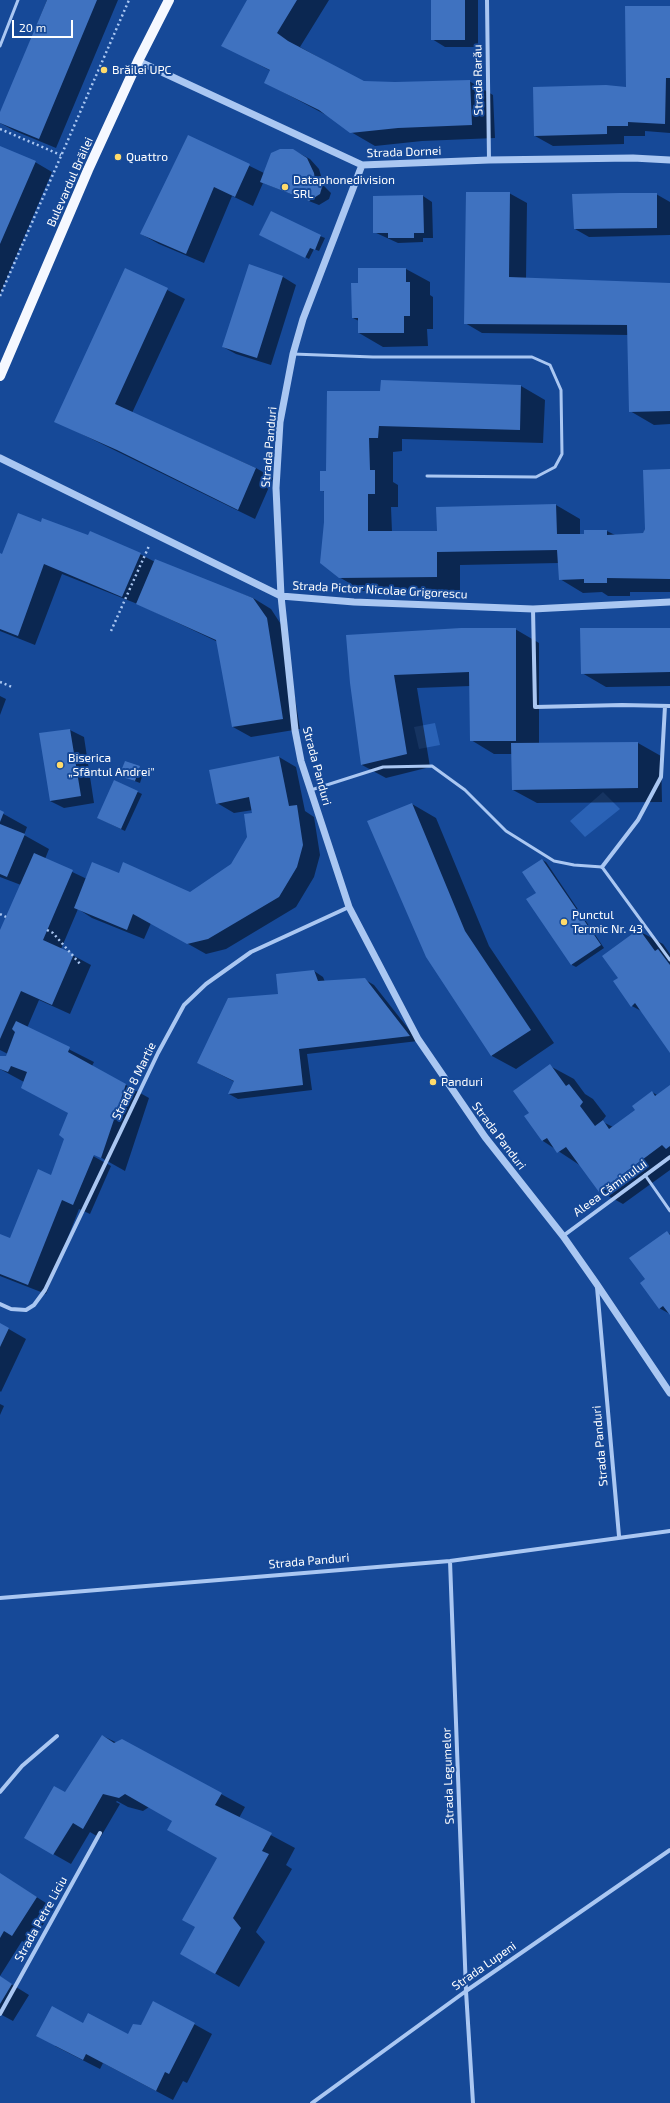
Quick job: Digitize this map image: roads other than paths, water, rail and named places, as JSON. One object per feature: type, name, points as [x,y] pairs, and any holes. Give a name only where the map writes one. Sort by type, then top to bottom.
[{"type":"main road","name":"Bulevardul Brăilei","points":[[0,376],[88,170],[138,61],[169,0]]},
{"type":"street","name":"Strada Rarău","points":[[487,0],[489,160]]},
{"type":"street","name":"Strada Dornei","points":[[138,61],[362,165],[489,160],[633,158],[670,160]]},
{"type":"street","name":"Strada Panduri","points":[[362,165],[303,319],[293,354],[280,422],[276,488],[281,596],[295,730],[310,790],[349,907],[418,1039],[485,1137],[563,1236],[670,1393]]},
{"type":"street","name":"Strada Pictor Nicolae Grigorescu","points":[[0,458],[281,596],[354,602],[533,609],[670,602]]},
{"type":"street","points":[[533,609],[535,707],[622,705],[668,706],[661,777],[638,820],[602,867]]},
{"type":"street","name":"Strada 8 Martie","points":[[0,1304],[11,1309],[26,1310],[34,1305],[45,1290],[158,1053],[184,1005],[206,984],[251,952],[349,907]]},
{"type":"street","name":"Aleea Căminului","points":[[563,1236],[670,1157]]},
{"type":"street","name":"Strada Panduri","points":[[596,1283],[619,1536]]},
{"type":"street","name":"Strada Panduri","points":[[0,1598],[450,1561],[619,1536],[670,1531]]},
{"type":"street","name":"Strada Legumelor","points":[[450,1561],[466,1990]]},
{"type":"street","points":[[0,1792],[22,1766],[57,1736]]},
{"type":"street","name":"Strada Petre Liciu","points":[[0,2014],[100,1834]]},
{"type":"street","name":"Strada Lupeni","points":[[312,2103],[466,1990],[670,1850]]},
{"type":"street","points":[[466,1990],[473,2103]]},
{"type":"lane","points":[[0,46],[18,0]]},
{"type":"lane","points":[[293,354],[374,357],[532,357],[550,364],[562,390],[562,454],[555,467],[536,476],[427,476]]},
{"type":"lane","points":[[310,790],[383,767],[432,766],[465,790],[506,831],[554,861],[574,865],[602,867],[670,960]]},
{"type":"lane","points":[[645,1175],[670,1211]]},
{"type":"place","name":"Brăilei UPC","points":[[104,70]]},
{"type":"place","name":"Quattro","points":[[118,157]]},
{"type":"place","name":"Dataphonedivision SRL","points":[[285,187]]},
{"type":"place","name":"Biserica „Sfântul Andrei\"","points":[[60,765]]},
{"type":"place","name":"Punctul Termic Nr. 43","points":[[564,922]]},
{"type":"place","name":"Panduri","points":[[433,1082]]}]
